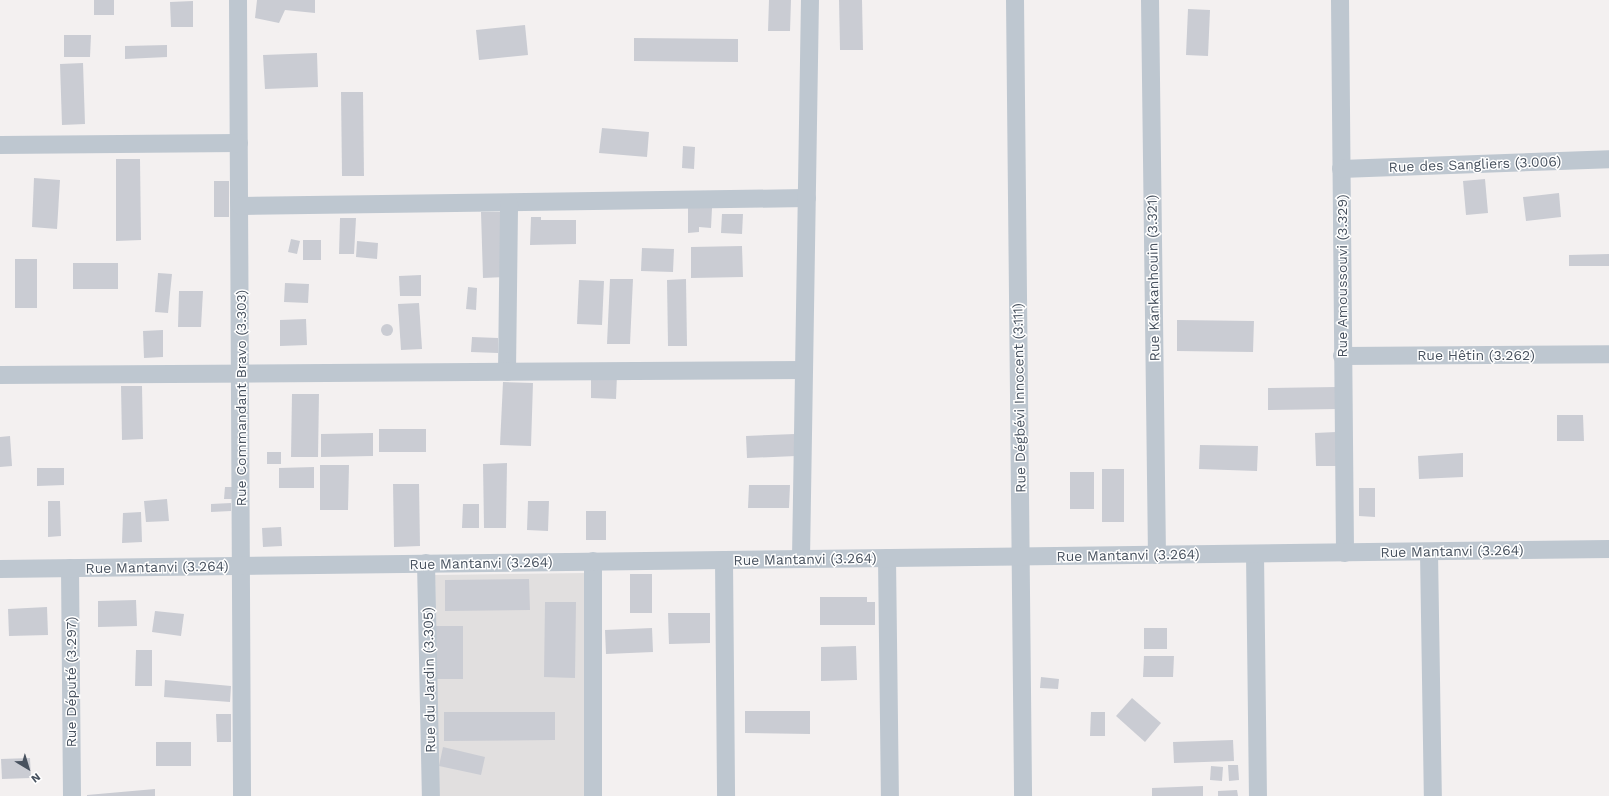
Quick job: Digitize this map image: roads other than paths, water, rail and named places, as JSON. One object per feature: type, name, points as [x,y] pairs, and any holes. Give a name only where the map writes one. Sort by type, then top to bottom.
[{"type":"street","name":"Rue Commandant Bravo (3.303)","points":[[238,0],[241,206],[239,566],[242,796]]},
{"type":"street","points":[[801,559],[810,0]]},
{"type":"street","name":"Rue Dégbévi Innocent (3.111)","points":[[1015,0],[1023,796]]},
{"type":"street","name":"Rue Kankanhouin (3.321)","points":[[1150,0],[1157,555]]},
{"type":"street","name":"Rue Amoussouvi (3.329)","points":[[1340,0],[1342,356],[1345,553]]},
{"type":"street","points":[[0,145],[239,144]]},
{"type":"street","name":"Rue des Sangliers (3.006)","points":[[1341,169],[1609,158]]},
{"type":"street","points":[[241,206],[807,198]]},
{"type":"street","points":[[506,372],[509,203]]},
{"type":"street","name":"Rue Hêtin (3.262)","points":[[1342,356],[1609,354]]},
{"type":"street","points":[[0,375],[804,370]]},
{"type":"street","name":"Rue Mantanvi (3.264)","points":[[0,568],[1609,550]]},
{"type":"street","points":[[1429,552],[1433,796]]},
{"type":"street","points":[[1255,554],[1258,796]]},
{"type":"street","points":[[887,558],[890,796]]},
{"type":"street","points":[[724,560],[726,796]]},
{"type":"street","points":[[593,561],[593,796]]},
{"type":"street","name":"Rue du Jardin (3.305)","points":[[426,564],[431,796]]},
{"type":"street","name":"Rue Député (3.297)","points":[[70,568],[72,796]]}]
